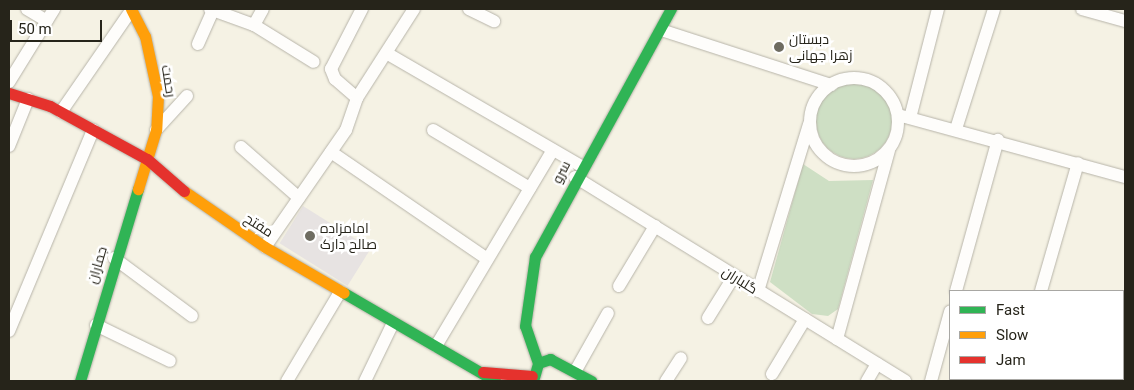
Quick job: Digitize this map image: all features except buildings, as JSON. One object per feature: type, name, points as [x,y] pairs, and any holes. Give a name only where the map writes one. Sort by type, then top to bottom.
[{"type":"street","points":[[27,9],[47,21]]},
{"type":"street","points":[[9,82],[54,9]]},
{"type":"street","points":[[61,112],[132,9]]},
{"type":"street","name":"رحمت","points":[[132,9],[144,36],[158,96],[156,130],[147,159]]},
{"type":"street","points":[[198,44],[211,9],[254,25],[314,62]]},
{"type":"street","points":[[254,25],[263,9]]},
{"type":"street","points":[[358,98],[335,79],[331,69],[362,9]]},
{"type":"street","points":[[265,247],[346,130],[358,98],[388,54],[414,9]]},
{"type":"street","points":[[469,9],[494,21]]},
{"type":"street","name":"سرو","points":[[538,363],[525,326],[528,284],[535,257],[578,172],[672,9]]},
{"type":"street","points":[[837,339],[889,150],[904,116],[938,9]]},
{"type":"street","points":[[956,129],[994,9]]},
{"type":"street","points":[[1082,9],[1125,21]]},
{"type":"street","points":[[661,30],[831,85]]},
{"type":"street","name":"گلباران","points":[[388,54],[552,150],[578,172],[654,226],[758,292],[905,381]]},
{"type":"street","points":[[758,292],[816,98],[831,85],[852,77],[879,84],[889,94],[904,116],[998,140],[1125,177]]},
{"type":"street","name":"مفتح","points":[[9,92],[61,112],[147,159],[197,202],[265,247],[393,323],[436,346],[477,376],[495,381]]},
{"type":"street","points":[[156,130],[187,96]]},
{"type":"street","points":[[9,146],[28,99]]},
{"type":"street","points":[[810,120],[813,139],[834,162],[863,166],[889,150]]},
{"type":"street","points":[[9,331],[93,130]]},
{"type":"street","points":[[434,130],[530,188]]},
{"type":"street","points":[[956,290],[998,140]]},
{"type":"street","points":[[241,147],[299,198]]},
{"type":"street","points":[[436,346],[552,150]]},
{"type":"street","points":[[331,152],[487,259]]},
{"type":"street","name":"جماران","points":[[83,380],[114,258],[147,159]]},
{"type":"street","points":[[1041,290],[1078,163]]},
{"type":"street","points":[[619,286],[654,226]]},
{"type":"street","points":[[114,258],[192,316]]},
{"type":"street","points":[[708,318],[734,276]]},
{"type":"street","points":[[287,381],[340,292]]},
{"type":"street","points":[[576,370],[608,313]]},
{"type":"street","points":[[931,381],[949,316]]},
{"type":"street","points":[[772,374],[805,319]]},
{"type":"street","points":[[365,381],[393,323]]},
{"type":"street","points":[[96,325],[170,361]]},
{"type":"street","points":[[666,381],[680,358]]},
{"type":"street","points":[[477,376],[532,378],[538,363],[550,359],[576,370],[591,381]]},
{"type":"street","points":[[867,381],[877,364]]},
{"type":"green space","points":[[854,83],[869,86],[881,94],[889,106],[892,121],[889,136],[881,148],[869,156],[854,159],[839,156],[827,148],[819,136],[816,121],[819,106],[827,94],[839,86]]},
{"type":"green space","points":[[803,164],[829,181],[873,180],[838,309],[828,316],[812,314],[770,282]]},
{"type":"traffic: fast","points":[[538,363],[525,326],[535,257],[671,9]]},
{"type":"traffic: fast","points":[[80,381],[138,189]]},
{"type":"traffic: fast","points":[[344,293],[495,381]]},
{"type":"traffic: fast","points":[[533,381],[538,363],[550,359],[591,381]]},
{"type":"traffic: slow","points":[[131,9],[145,36],[158,96],[156,130],[138,189]]},
{"type":"traffic: slow","points":[[184,191],[265,247],[344,293]]},
{"type":"traffic: jam","points":[[9,93],[50,106],[147,159],[184,191]]},
{"type":"traffic: jam","points":[[483,372],[532,376]]},
{"type":"place","name":"دبستان زهرا جهانی","points":[[779,47]]},
{"type":"place","name":"امامزاده صالح دارک","points":[[310,236]]}]
